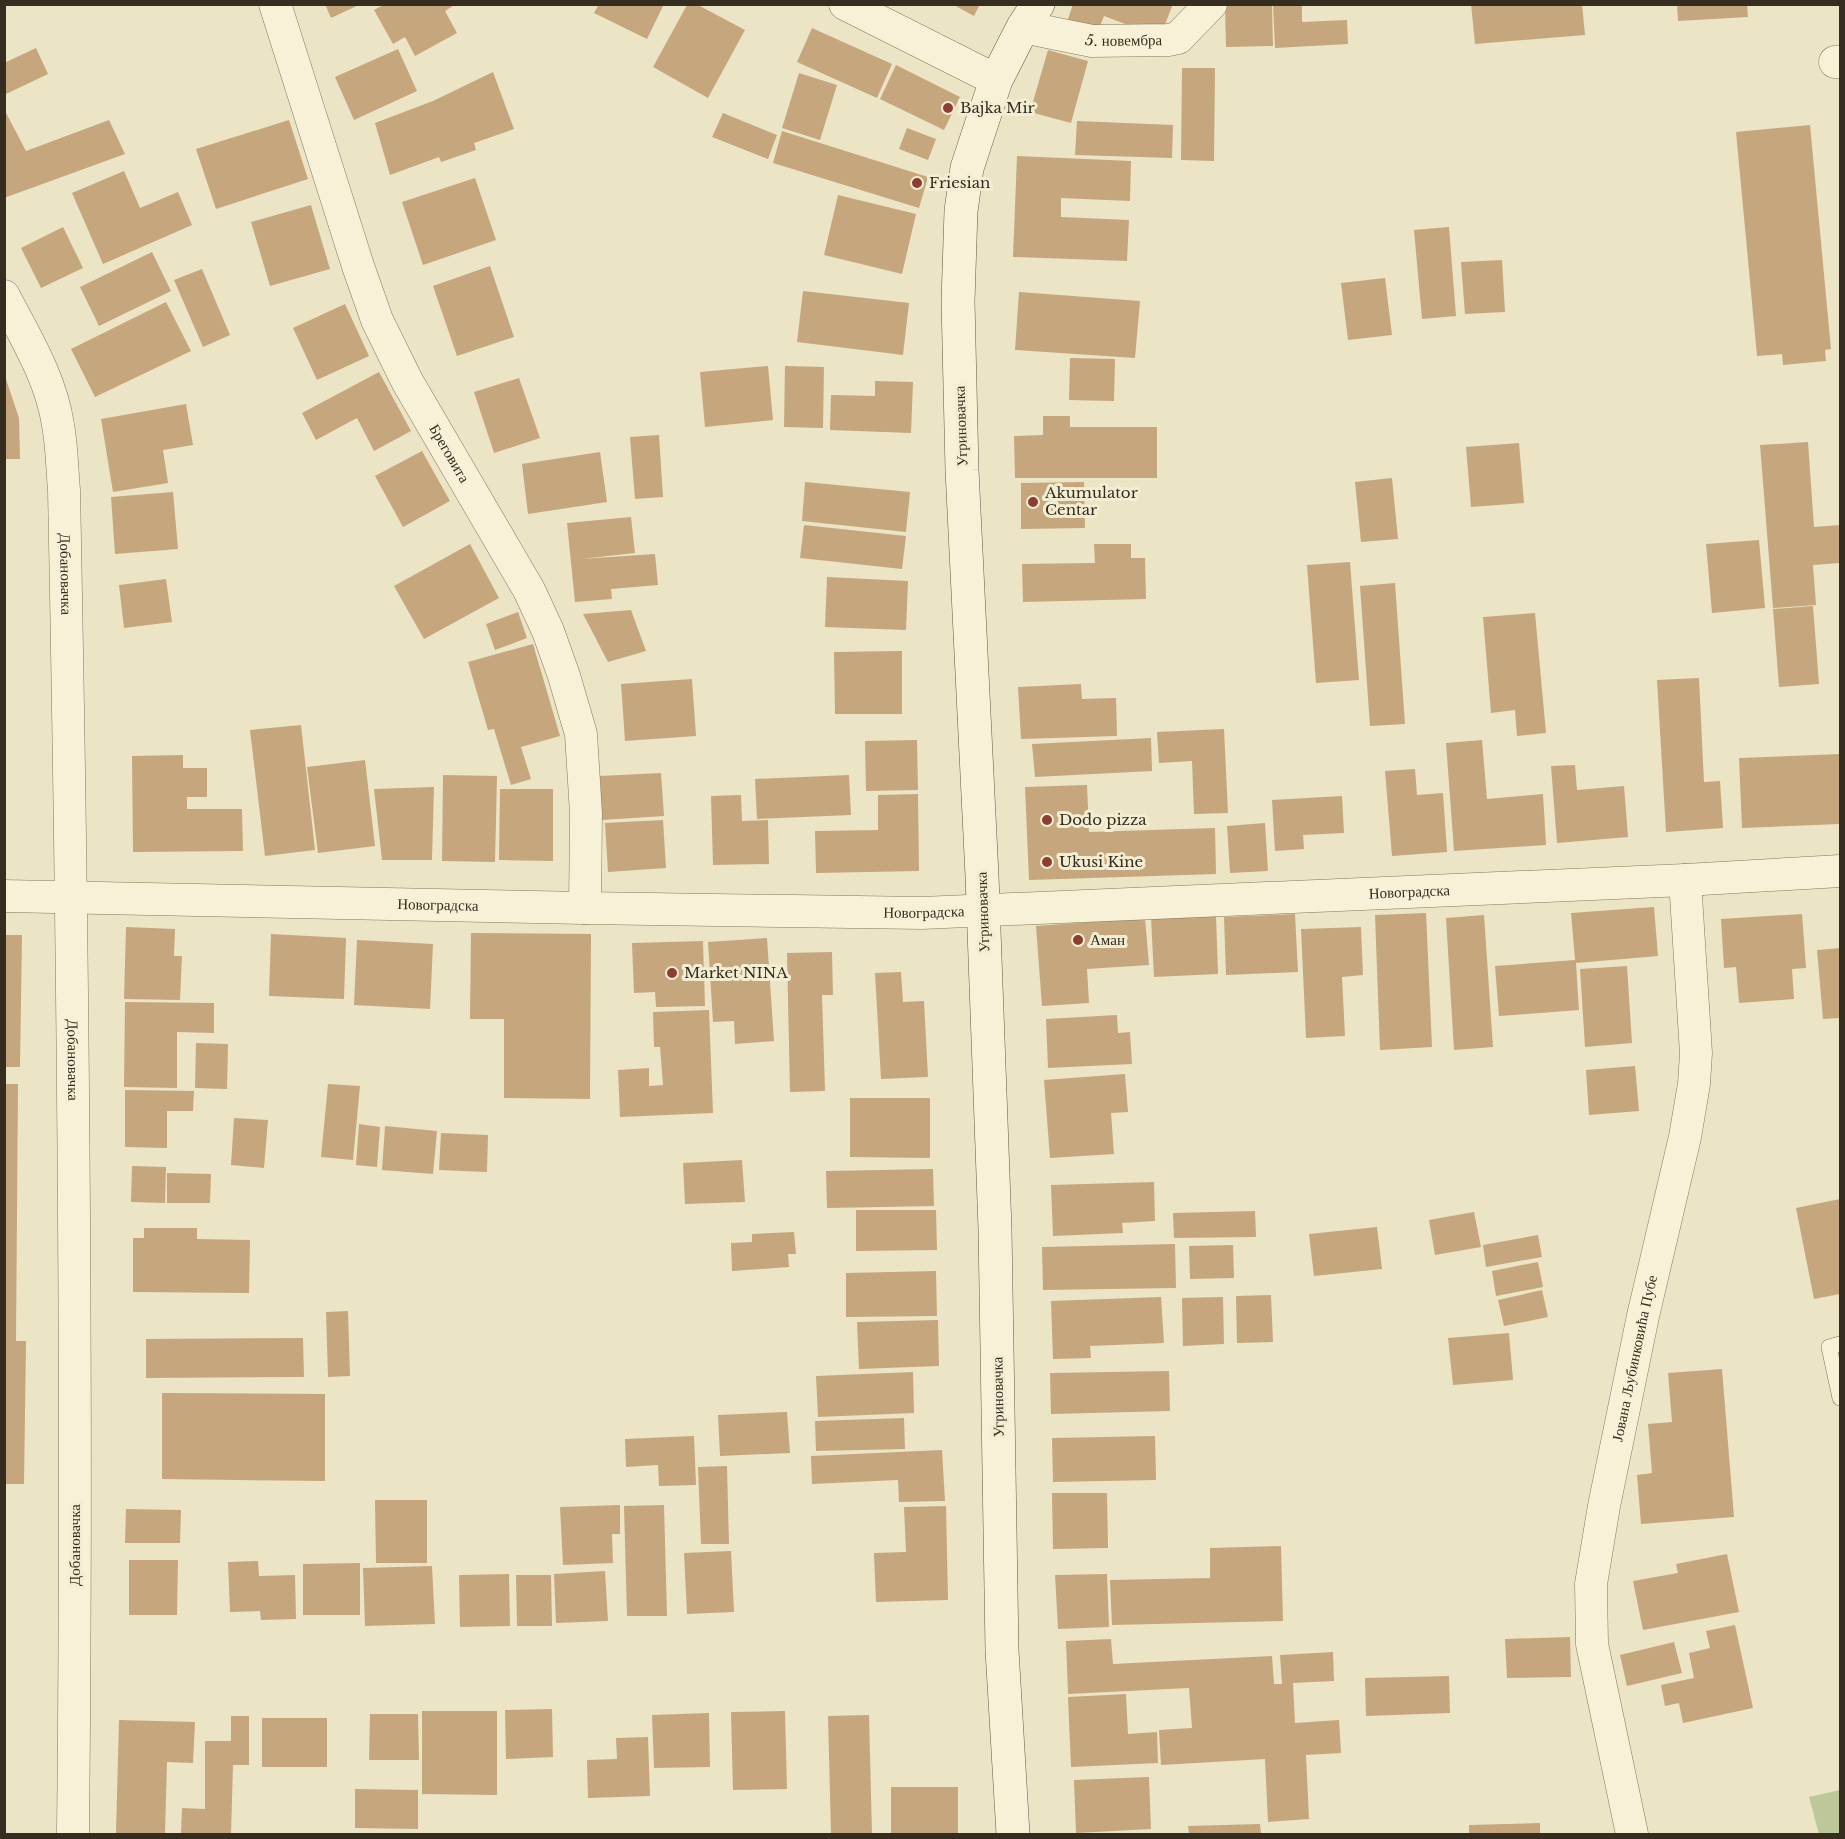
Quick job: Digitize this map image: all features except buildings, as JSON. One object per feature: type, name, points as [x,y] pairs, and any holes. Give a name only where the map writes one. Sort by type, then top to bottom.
[{"type":"main road","name":"Угриновачка","points":[[1013,1834],[1002,1650],[995,1241],[983,912],[962,470],[958,301],[961,211],[967,168],[996,80],[1030,16]]},
{"type":"street","name":"Бреговита","points":[[275,4],[377,320],[407,381],[529,590],[548,631],[564,676],[581,734],[586,813],[585,908]]},
{"type":"street","points":[[844,4],[996,80]]},
{"type":"street","name":"5. новембра","points":[[1030,16],[1092,41],[1168,40],[1178,38],[1211,4]]},
{"type":"street","name":"Добановачка","points":[[4,296],[44,375],[58,425],[64,490],[72,898],[75,1615],[73,1834]]},
{"type":"street","name":"Новоградска","points":[[4,896],[922,913],[1685,880],[1840,871]]},
{"type":"street","name":"Јована Љубинковића Пубе","points":[[1632,1834],[1592,1644],[1591,1584],[1604,1506],[1643,1316],[1685,1137],[1694,1084],[1696,1053],[1685,880]]},
{"type":"lane","points":[[1840,1344],[1829,1347],[1840,1398]]},
{"type":"green space","points":[[1840,1790],[1840,1834],[1819,1834],[1809,1797]]},
{"type":"place","name":"Bajka Mir","points":[[948,108]]},
{"type":"place","name":"Friesian","points":[[917,183]]},
{"type":"place","name":"Akumulator Centar","points":[[1033,502]]},
{"type":"place","name":"Dodo pizza","points":[[1047,820]]},
{"type":"place","name":"Ukusi Kine","points":[[1047,862]]},
{"type":"place","name":"Аман","points":[[1078,940]]},
{"type":"place","name":"Market NINA","points":[[672,973]]}]
